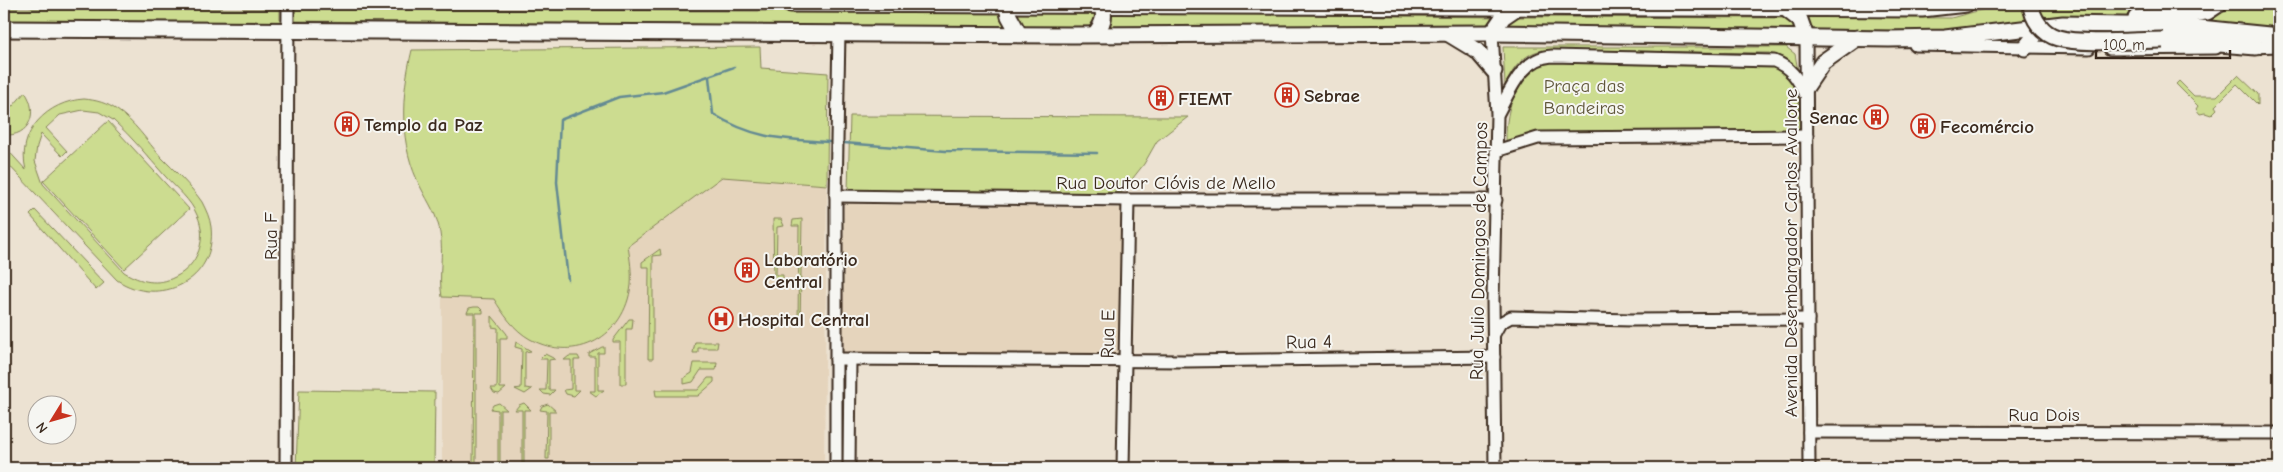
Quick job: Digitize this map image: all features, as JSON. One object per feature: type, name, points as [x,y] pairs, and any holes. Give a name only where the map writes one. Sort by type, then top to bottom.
[{"type":"main road","points":[[791,4],[1518,6],[1786,9],[1922,9],[1966,4]]},
{"type":"main road","points":[[1095,34],[1104,20],[1101,4]]},
{"type":"main road","points":[[2031,4],[2035,19],[2040,27],[2057,38],[2163,40],[2279,36]]},
{"type":"main road","points":[[2115,24],[2143,15],[2207,12],[2220,4]]},
{"type":"main road","points":[[1006,5],[1009,16],[1019,34]]},
{"type":"main road","points":[[1492,33],[1503,17],[1518,6]]},
{"type":"main road","points":[[1786,9],[1800,20],[1806,37]]},
{"type":"main road","points":[[4,30],[1019,34],[1492,33],[1889,39],[1945,38],[2043,25],[2115,24],[2180,26],[2279,36]]},
{"type":"main road","points":[[2026,48],[2043,25]]},
{"type":"main road","points":[[1447,34],[1477,51],[1494,71]]},
{"type":"main road","points":[[1806,94],[1823,62],[1857,38]]},
{"type":"main road","points":[[2163,40],[2256,47]]},
{"type":"street","name":"Rua F","points":[[286,468],[288,4]]},
{"type":"street","points":[[836,468],[836,196],[840,32]]},
{"type":"street","name":"Rua Julio Domingos de Campos","points":[[1492,33],[1497,114],[1492,299],[1495,468]]},
{"type":"street","name":"Avenida Desembargador Carlos Avallone","points":[[1806,37],[1809,468]]},
{"type":"street","points":[[1889,39],[1916,46],[2026,48],[2279,46]]},
{"type":"street","points":[[1497,114],[1517,77],[1526,67],[1534,60],[1552,56],[1774,61],[1788,68],[1806,94]]},
{"type":"street","points":[[1496,151],[1538,138],[1807,136]]},
{"type":"street","name":"Rua Doutor Clóvis de Mello","points":[[836,196],[1128,200],[1496,200]]},
{"type":"street","name":"Rua E","points":[[1123,468],[1128,200]]},
{"type":"street","points":[[1492,299],[1502,311],[1511,317]]},
{"type":"street","points":[[1494,336],[1500,323],[1511,317],[1631,320],[1808,319]]},
{"type":"street","name":"Rua 4","points":[[836,358],[1124,361],[1494,357]]},
{"type":"street","points":[[849,468],[850,358]]},
{"type":"street","name":"Rua Dois","points":[[1809,432],[2279,433]]},
{"type":"shaded area","name":"Hospital Central","points":[[722,177],[827,185],[824,468],[442,468],[442,297],[494,299],[503,313],[545,346],[566,350],[631,285],[628,246]]},
{"type":"shaded area","points":[[844,204],[1121,208],[1120,359],[843,355]]},
{"type":"green space","points":[[2004,4],[2279,4],[2279,27],[1807,31],[1803,17],[1951,18]]},
{"type":"green space","points":[[4,8],[280,9],[280,22],[4,21]]},
{"type":"green space","points":[[293,9],[1003,12],[1005,27],[293,21]]},
{"type":"green space","points":[[1011,12],[1102,13],[1097,28],[1019,27]]},
{"type":"green space","points":[[1106,13],[1499,17],[1490,30],[1107,28]]},
{"type":"green space","points":[[1511,17],[1789,18],[1793,19],[1798,31],[1500,29]]},
{"type":"green space","points":[[760,47],[761,68],[828,73],[827,185],[722,177],[628,246],[631,285],[627,303],[619,319],[609,332],[596,341],[581,347],[547,346],[530,339],[505,316],[494,299],[442,297],[439,227],[414,171],[405,137],[404,102],[412,50]]},
{"type":"green space","points":[[1503,47],[1786,47],[1795,54],[1798,71],[1786,59],[1769,53],[1543,50],[1524,58],[1511,74],[1505,86]]},
{"type":"green space","name":"Praça das Bandeiras","points":[[1544,59],[1774,64],[1783,70],[1794,84],[1799,109],[1799,129],[1540,134],[1508,142],[1506,140],[1506,127],[1514,95],[1526,77]]},
{"type":"green space","points":[[2238,75],[2258,94],[2258,105],[2237,84],[2215,106],[2217,109],[2211,115],[2200,114],[2196,109],[2198,106],[2176,84],[2179,81],[2194,96],[2217,96]]},
{"type":"green space","points":[[25,92],[31,107],[29,122],[26,128],[20,132],[13,135],[4,135],[4,110],[9,104],[13,106]]},
{"type":"green space","points":[[84,99],[97,101],[117,110],[135,125],[202,202],[208,214],[211,227],[210,246],[205,262],[195,275],[182,284],[167,290],[150,291],[133,288],[117,280],[4,160],[4,146],[26,170],[24,156],[30,131],[47,112],[71,101]],"holes":[[[83,110],[99,112],[113,120],[127,133],[187,199],[197,215],[201,233],[199,250],[190,266],[169,280],[149,282],[124,272],[43,184],[35,161],[41,134],[62,156],[67,151],[46,128],[60,115]]]},
{"type":"green space","points":[[850,116],[1188,117],[1157,141],[1144,164],[1122,192],[1102,193],[848,191]]},
{"type":"green space","points":[[108,121],[189,209],[124,269],[43,181]]},
{"type":"green space","points":[[35,210],[104,283],[96,290],[30,215]]},
{"type":"green space","points":[[773,219],[781,219],[784,226],[777,227],[776,275],[783,275],[783,279],[774,279]]},
{"type":"green space","points":[[802,219],[800,325],[798,325],[799,226],[792,226],[793,220]]},
{"type":"green space","points":[[660,249],[661,255],[653,256],[653,359],[648,359],[649,267],[642,267],[642,262]]},
{"type":"green space","points":[[479,307],[483,311],[483,313],[476,313],[476,468],[473,468],[474,313],[467,313],[469,308]]},
{"type":"green space","points":[[492,316],[507,334],[507,338],[500,338],[500,388],[506,388],[499,394],[494,393],[491,388],[497,388],[498,328],[492,327]]},
{"type":"green space","points":[[629,319],[633,319],[632,329],[626,329],[626,384],[620,384],[620,342],[613,342],[613,340]]},
{"type":"green space","points":[[516,342],[531,351],[525,352],[525,388],[532,389],[525,394],[515,389],[521,388],[522,349],[515,347]]},
{"type":"green space","points":[[695,342],[718,342],[717,348],[698,348],[698,353],[693,353]]},
{"type":"green space","points":[[604,347],[604,353],[598,353],[598,390],[604,390],[596,396],[589,391],[595,391],[595,357],[589,357],[589,354]]},
{"type":"green space","points":[[545,354],[555,359],[549,360],[549,390],[555,390],[550,395],[544,394],[540,390],[546,390],[547,359],[540,359]]},
{"type":"green space","points":[[569,356],[578,356],[580,360],[574,360],[574,390],[580,390],[574,396],[566,394],[564,390],[571,389],[571,360],[564,360]]},
{"type":"green space","points":[[694,363],[717,363],[716,370],[701,370],[693,382],[684,384],[684,378],[692,373]]},
{"type":"green space","points":[[708,378],[714,378],[714,382],[698,396],[656,396],[655,390],[698,390]]},
{"type":"green space","points":[[299,390],[435,392],[434,468],[296,468]]},
{"type":"green space","points":[[499,403],[507,410],[500,410],[500,468],[498,468],[498,410],[491,409],[493,405]]},
{"type":"green space","points":[[524,403],[531,410],[524,410],[524,468],[522,468],[522,410],[515,410]]},
{"type":"green space","points":[[548,404],[556,411],[549,411],[549,459],[546,459],[547,411],[540,410],[542,406]]},
{"type":"waterway","points":[[568,280],[557,182],[560,120],[619,97],[663,92],[734,67]]},
{"type":"waterway","points":[[709,77],[713,114],[755,133],[797,140],[829,142]]},
{"type":"waterway","points":[[844,143],[946,151],[1097,153]]},
{"type":"place","name":"Sebrae","points":[[1287,95]]},
{"type":"place","name":"FIEMT","points":[[1161,98]]},
{"type":"place","name":"Senac","points":[[1876,117]]},
{"type":"place","name":"Templo da Paz","points":[[347,124]]},
{"type":"place","name":"Fecomércio","points":[[1923,126]]},
{"type":"place","name":"Laboratório Central","points":[[747,270]]},
{"type":"place","name":"Hospital Central","points":[[721,319]]}]
